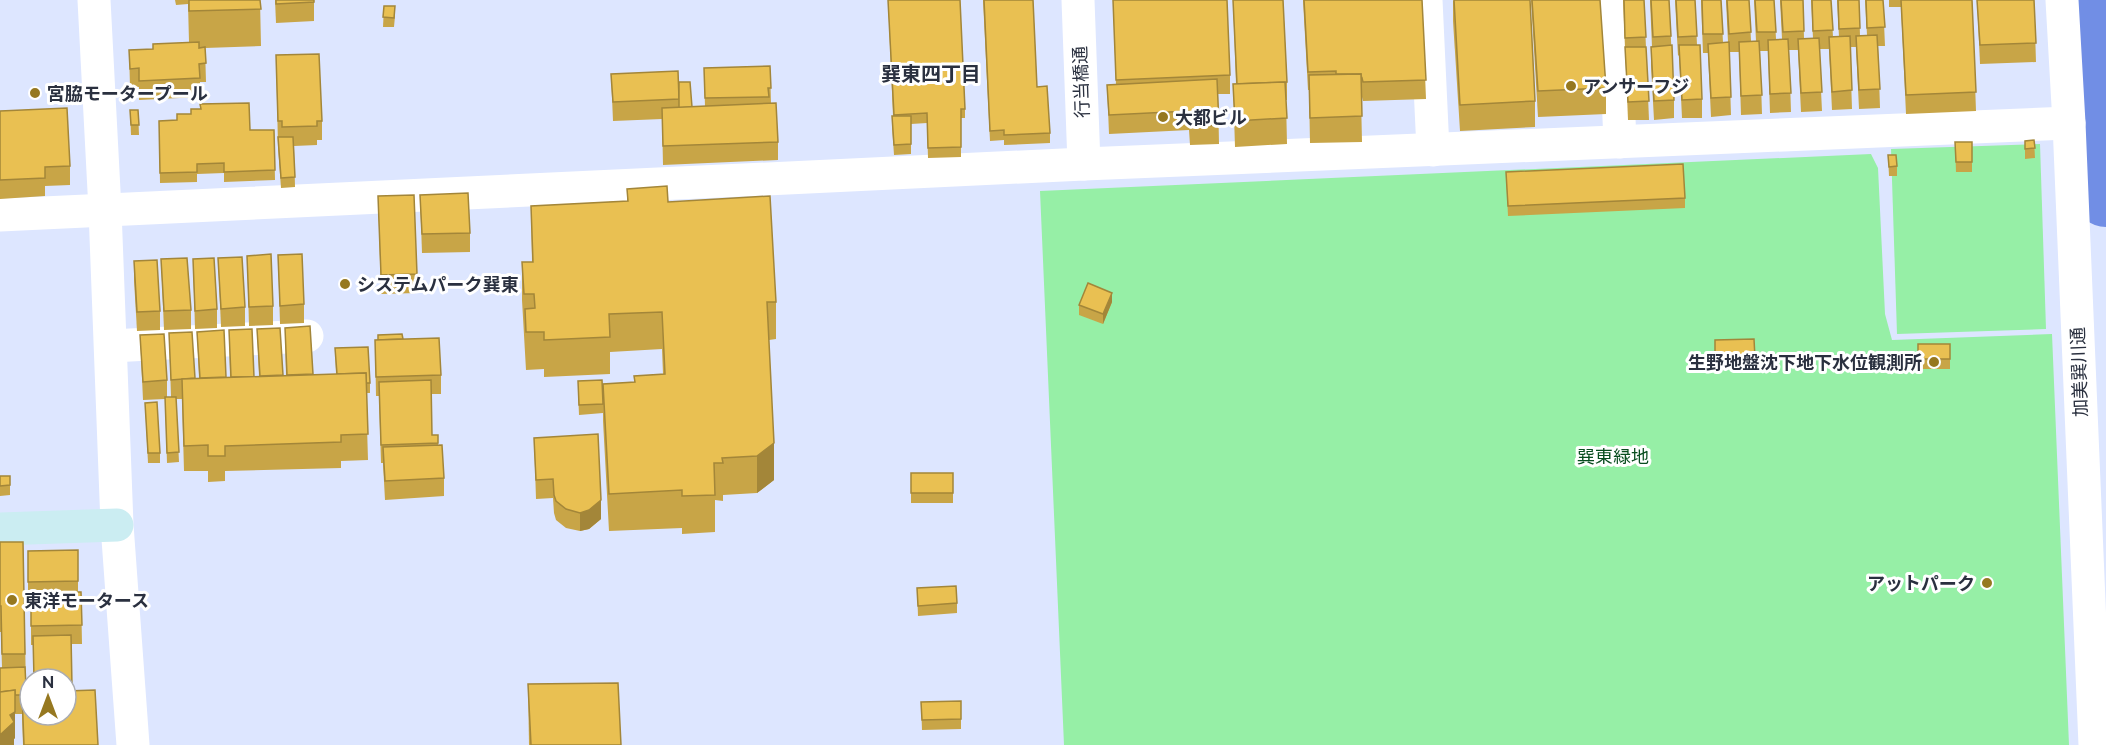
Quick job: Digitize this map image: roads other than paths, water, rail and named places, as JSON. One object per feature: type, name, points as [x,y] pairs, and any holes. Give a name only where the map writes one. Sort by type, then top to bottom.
[{"type":"street","points":[[94,0],[111,346],[117,525],[133,745]]},
{"type":"street","name":"行当橋通","points":[[1078,0],[1084,164]]},
{"type":"street","points":[[1426,0],[1433,150]]},
{"type":"street","points":[[1614,0],[1620,142]]},
{"type":"street","name":"加美巽川通","points":[[2062,0],[2094,455],[2095,745]]},
{"type":"street","points":[[0,215],[1084,164],[2069,123]]},
{"type":"street","points":[[111,346],[307,336]]},
{"type":"street","points":[[0,529],[117,525]]},
{"type":"waterway","points":[[2095,0],[2106,193]]},
{"type":"place","name":"アンサーフジ","points":[[1571,86]]},
{"type":"place","name":"宮脇モータープール","points":[[35,93]]},
{"type":"place","name":"大都ビル","points":[[1163,117]]},
{"type":"place","name":"システムパーク巽東","points":[[345,284]]},
{"type":"place","name":"生野地盤沈下地下水位観測所","points":[[1934,362]]},
{"type":"place","name":"アットパーク","points":[[1987,583]]},
{"type":"place","name":"東洋モータース","points":[[12,600]]},
{"type":"district","name":"巽東四丁目","points":[[931,74]]},
{"type":"park label","name":"巽東緑地","points":[[1613,456]]}]
